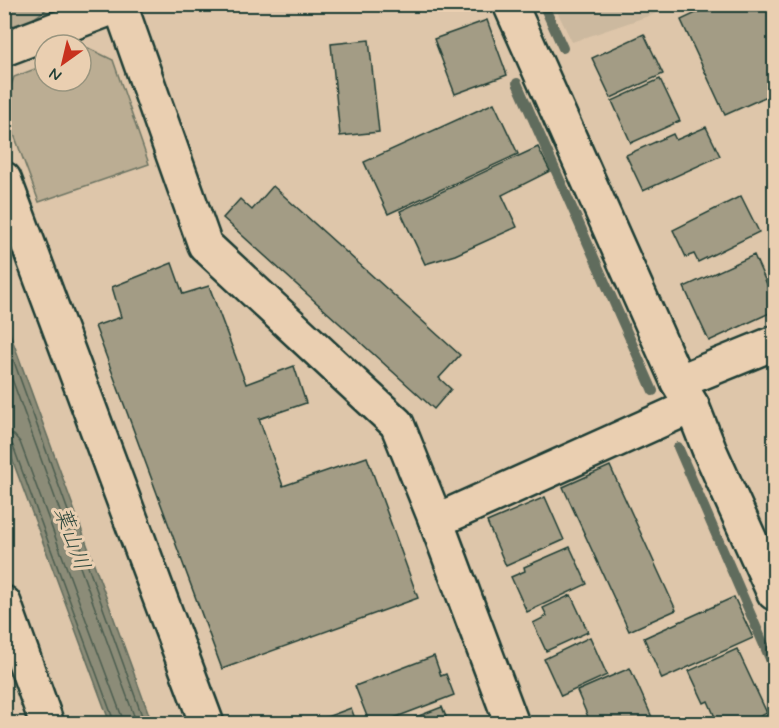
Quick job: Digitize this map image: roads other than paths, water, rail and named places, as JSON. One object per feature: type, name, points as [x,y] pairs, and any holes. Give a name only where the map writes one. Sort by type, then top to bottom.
[{"type":"street","points":[[510,4],[774,593]]},
{"type":"street","points":[[4,49],[121,5],[205,245],[397,424],[512,723]]},
{"type":"street","points":[[4,178],[207,723]]},
{"type":"street","points":[[436,521],[685,394],[774,343]]},
{"type":"street","points":[[4,603],[48,723]]},
{"type":"water","name":"葉山川","points":[[4,317],[152,723],[110,723],[5,440]]},
{"type":"waterway","points":[[543,4],[563,48]]},
{"type":"waterway","points":[[517,83],[653,391]]},
{"type":"waterway","points":[[678,447],[774,668]]}]
